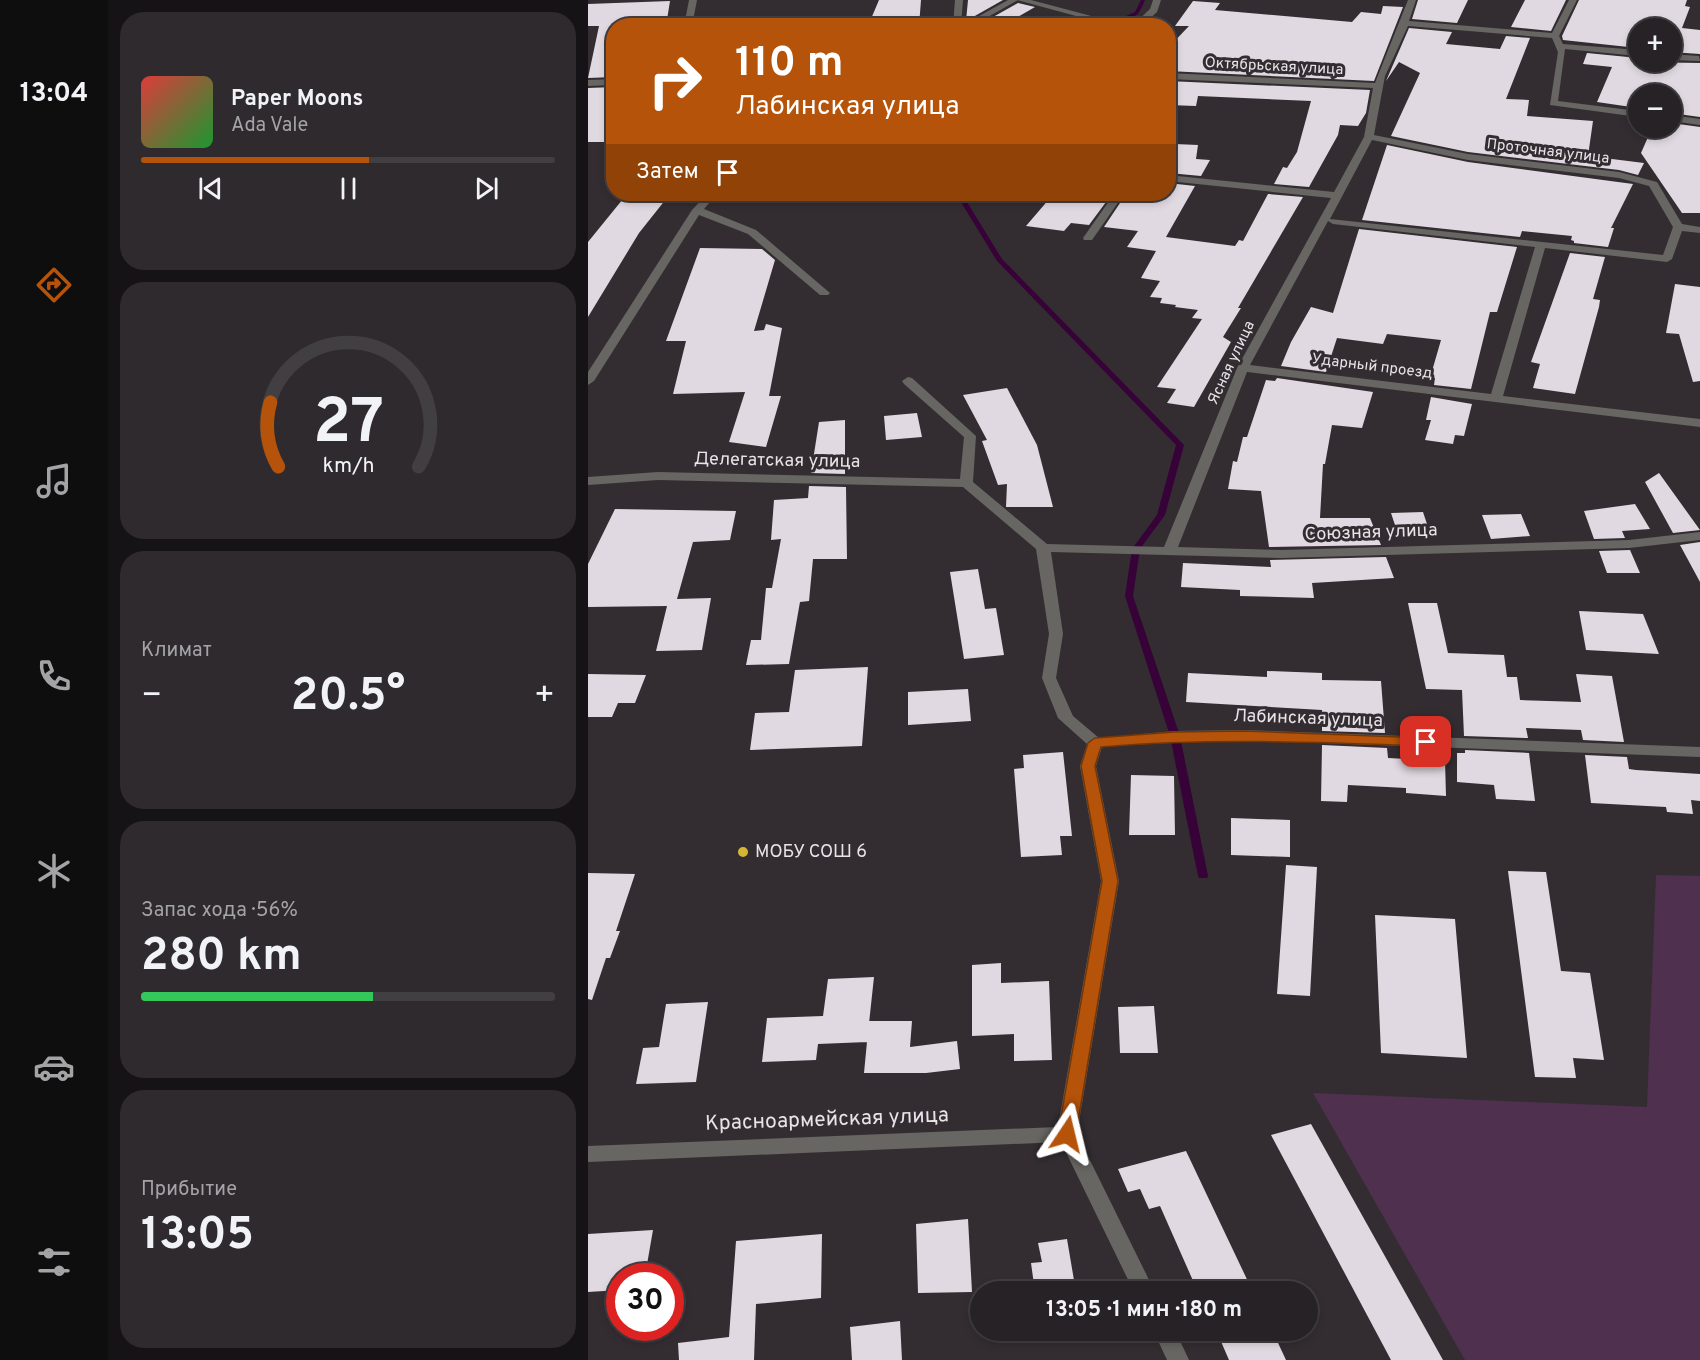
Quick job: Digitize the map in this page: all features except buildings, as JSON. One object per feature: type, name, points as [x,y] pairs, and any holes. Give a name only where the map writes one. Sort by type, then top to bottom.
[{"type":"street","points":[[690,18],[693,0]]},
{"type":"street","points":[[958,18],[959,0]]},
{"type":"street","points":[[980,18],[1014,0]]},
{"type":"street","points":[[1021,0],[1093,18]]},
{"type":"street","points":[[1145,18],[1154,10],[1157,0]]},
{"type":"street","name":"Ясная улица","points":[[1170,550],[1243,368],[1369,137],[1376,121],[1378,86],[1407,23],[1412,0]]},
{"type":"street","points":[[1555,36],[1573,0]]},
{"type":"street","points":[[1407,23],[1555,36]]},
{"type":"street","points":[[1555,36],[1562,52],[1553,103],[1628,113]]},
{"type":"street","points":[[1560,46],[1628,52]]},
{"type":"street","points":[[1682,58],[1699,59]]},
{"type":"street","name":"Октябрьская улица","points":[[1176,76],[1378,86]]},
{"type":"street","points":[[588,83],[606,82]]},
{"type":"street","points":[[1682,120],[1700,122]]},
{"type":"street","name":"Проточная улица","points":[[1369,137],[1468,157],[1619,175],[1653,184],[1678,227]]},
{"type":"street","points":[[1176,179],[1336,195]]},
{"type":"street","points":[[588,381],[697,210],[705,201]]},
{"type":"street","points":[[1088,238],[1114,201]]},
{"type":"street","points":[[697,210],[752,231],[824,293]]},
{"type":"street","points":[[1333,221],[1667,259],[1678,227],[1700,230]]},
{"type":"street","points":[[1496,399],[1541,244]]},
{"type":"street","name":"Ударный проезд","points":[[1243,368],[1700,423]]},
{"type":"street","points":[[908,381],[970,436],[966,483],[1043,548],[1056,634],[1049,678],[1066,718],[1095,743],[1088,766],[1110,881],[1067,1134],[1140,1281]]},
{"type":"street","name":"Делегатская улица","points":[[588,481],[658,476],[966,483]]},
{"type":"street","name":"Союзная улица","points":[[1043,548],[1281,554],[1629,544],[1700,536]]},
{"type":"street","name":"Лабинская улица","points":[[1095,743],[1174,736],[1243,735],[1700,752]]},
{"type":"street","name":"Красноармейская улица","points":[[588,1154],[1067,1134]]},
{"type":"street","points":[[1169,1341],[1178,1360]]},
{"type":"shaded area","points":[[1656,875],[1700,876],[1700,1360],[1465,1360],[1313,1093],[1647,1107]]},
{"type":"waterway","points":[[1126,18],[1137,13],[1143,0]]},
{"type":"waterway","points":[[963,201],[999,260],[1180,445],[1161,515],[1136,549],[1129,596],[1175,736],[1203,876]]},
{"type":"place","name":"МОБУ СОШ 6","points":[[743,852]]},
{"type":"route","points":[[1067,1134],[1110,881],[1088,766],[1095,743],[1174,736],[1243,735],[1426,742]]}]
